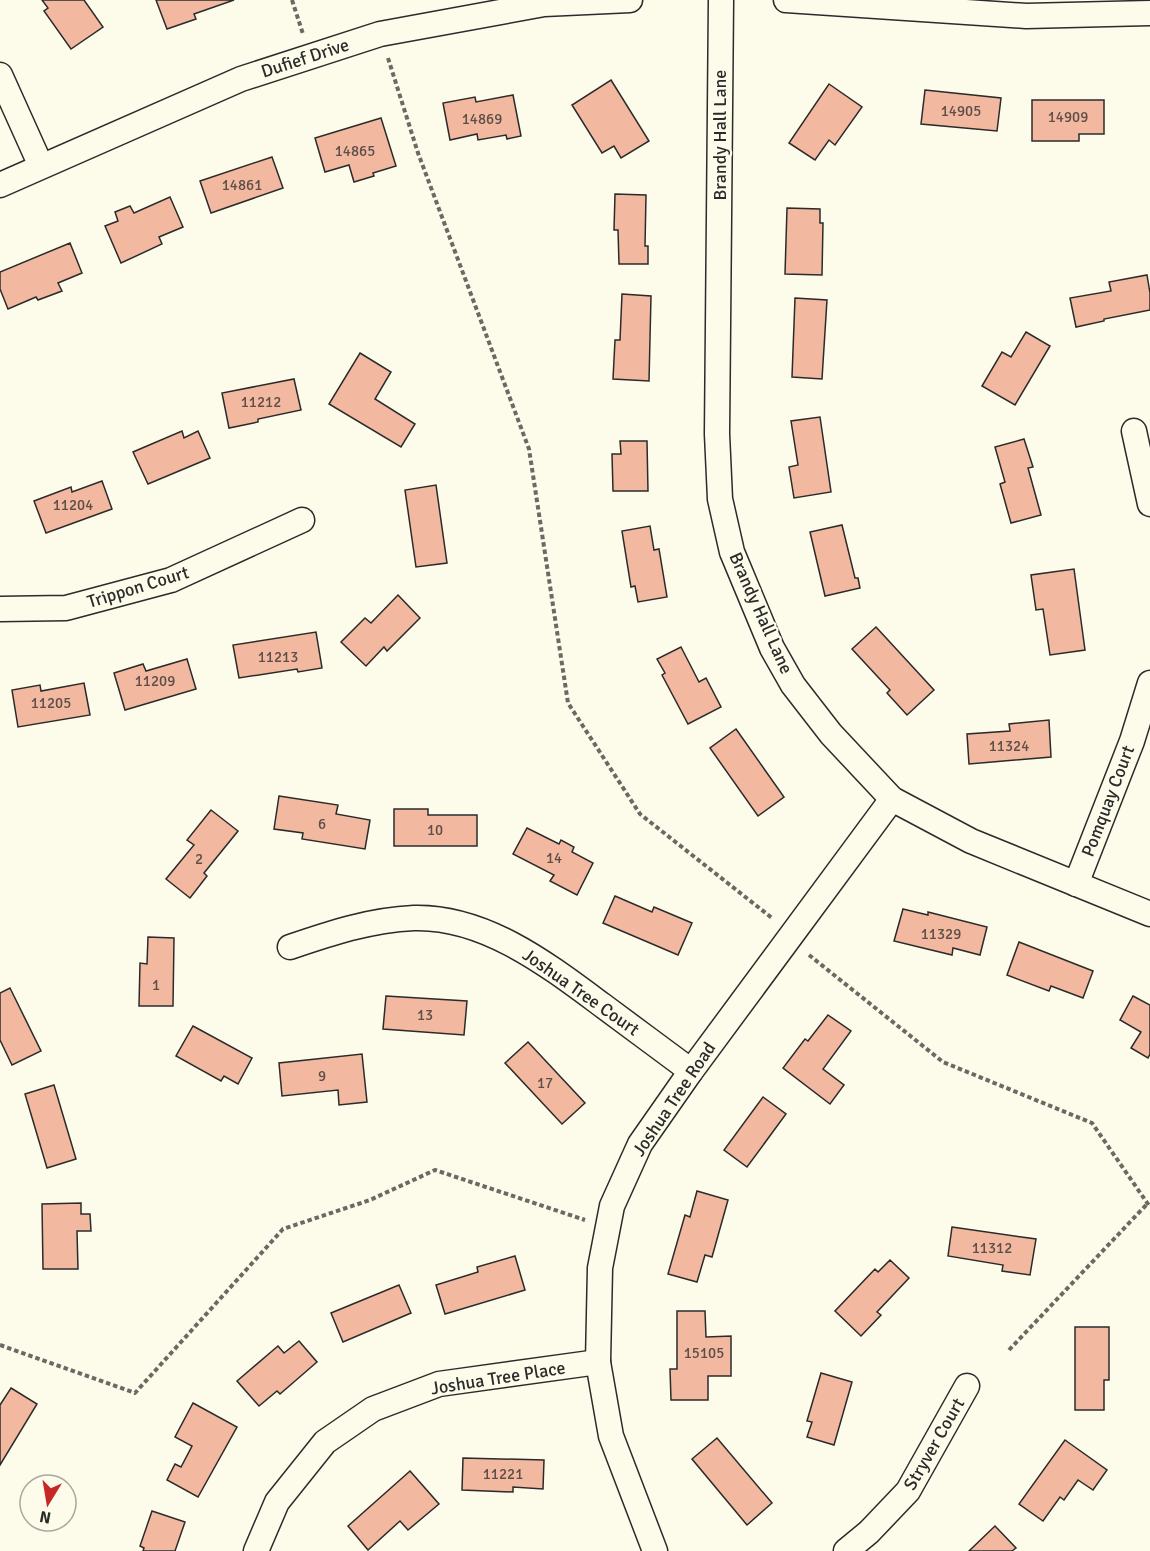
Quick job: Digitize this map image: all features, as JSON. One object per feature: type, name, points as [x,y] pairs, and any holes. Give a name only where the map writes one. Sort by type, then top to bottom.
[{"type":"street","name":"Dufief Drive","points":[[0,185],[241,78],[380,34],[544,4],[630,0]]},
{"type":"street","name":"Brandy Hall Lane","points":[[721,0],[717,434],[723,509],[732,552],[772,648],[794,686],[831,734],[892,799],[971,841],[1150,914]]},
{"type":"street","points":[[786,0],[1026,16],[1150,13]]},
{"type":"street","points":[[0,75],[41,166]]},
{"type":"street","points":[[1134,431],[1150,504]]},
{"type":"street","name":"Trippon Court","points":[[0,609],[66,608],[171,580],[302,520]]},
{"type":"street","name":"Pomquay Court","points":[[1076,884],[1132,741],[1150,683]]},
{"type":"street","name":"Joshua Tree Road","points":[[655,1551],[611,1436],[598,1362],[600,1268],[612,1206],[640,1144],[691,1071],[892,799]]},
{"type":"street","name":"Joshua Tree Court","points":[[290,947],[354,925],[415,918],[454,922],[504,939],[548,965],[691,1071]]},
{"type":"street","name":"Joshua Tree Place","points":[[256,1551],[277,1502],[325,1442],[373,1409],[439,1384],[598,1362]]},
{"type":"street","name":"Stryver Court","points":[[846,1551],[869,1532],[908,1491],[968,1386]]},
{"type":"path","points":[[292,0],[310,57]]},
{"type":"path","points":[[380,34],[418,153],[529,449],[568,703],[640,814],[792,934],[804,951],[943,1062],[1092,1123],[1149,1205],[1009,1350]]},
{"type":"path","points":[[0,1344],[135,1393],[283,1229],[370,1200],[435,1170],[608,1227]]},
{"type":"building","points":[[42,0],[84,0],[103,27],[71,49],[44,11],[48,8]]},
{"type":"building","points":[[156,0],[234,0],[194,14],[196,19],[167,29]]},
{"type":"building","points":[[611,80],[649,141],[621,158],[614,146],[602,153],[572,105]]},
{"type":"building","points":[[829,84],[862,107],[835,145],[829,140],[815,160],[789,143]]},
{"type":"building","points":[[925,90],[1001,98],[997,131],[921,124]]},
{"type":"building","points":[[513,95],[521,136],[507,139],[506,135],[478,140],[477,134],[450,140],[443,103],[475,97],[476,102]]},
{"type":"building","points":[[1032,100],[1104,100],[1104,134],[1079,134],[1079,141],[1032,141]]},
{"type":"building","points":[[381,118],[396,166],[354,182],[349,165],[325,172],[315,138]]},
{"type":"building","points":[[272,157],[283,188],[211,213],[200,181]]},
{"type":"building","points":[[615,194],[646,195],[645,246],[648,246],[648,264],[619,264],[618,230],[614,230]]},
{"type":"building","points":[[170,197],[183,227],[159,237],[162,244],[121,263],[105,226],[118,221],[115,212],[130,206],[134,213]]},
{"type":"building","points":[[787,208],[820,209],[820,223],[823,223],[822,275],[785,274]]},
{"type":"building","points":[[70,243],[82,273],[58,283],[62,291],[38,300],[36,297],[8,309],[0,289],[0,272]]},
{"type":"building","points":[[1147,275],[1150,310],[1076,327],[1070,298],[1111,291],[1109,282]]},
{"type":"building","points":[[622,294],[651,296],[649,381],[613,379],[615,340],[620,340]]},
{"type":"building","points":[[795,298],[827,300],[822,379],[792,377]]},
{"type":"building","points":[[1026,332],[1050,346],[1015,405],[982,386],[1002,352],[1011,357]]},
{"type":"building","points":[[360,353],[391,372],[375,399],[415,424],[401,447],[329,404]]},
{"type":"building","points":[[294,379],[301,410],[229,428],[222,393]]},
{"type":"building","points":[[820,417],[831,492],[794,498],[789,467],[798,465],[791,421]]},
{"type":"building","points":[[182,431],[184,438],[198,431],[210,458],[148,484],[133,452]]},
{"type":"building","points":[[1024,439],[1033,467],[1028,468],[1041,515],[1011,523],[1000,484],[1005,482],[995,447]]},
{"type":"building","points":[[620,441],[647,441],[648,491],[613,491],[612,454],[621,454]]},
{"type":"building","points":[[102,481],[112,509],[46,533],[34,501],[71,487],[72,492]]},
{"type":"building","points":[[436,485],[447,563],[416,567],[405,490]]},
{"type":"building","points":[[842,525],[855,578],[858,578],[860,588],[825,596],[810,532]]},
{"type":"building","points":[[650,526],[654,550],[659,549],[667,597],[638,602],[635,586],[631,587],[622,531]]},
{"type":"building","points":[[1074,569],[1085,650],[1050,655],[1043,609],[1036,610],[1031,575]]},
{"type":"building","points":[[398,595],[420,618],[387,651],[384,647],[366,666],[341,642],[365,618],[371,623]]},
{"type":"building","points":[[876,627],[934,690],[907,715],[887,693],[890,690],[852,649]]},
{"type":"building","points":[[316,632],[322,668],[298,672],[297,669],[239,678],[233,645]]},
{"type":"building","points":[[681,647],[699,682],[706,678],[721,707],[688,724],[662,675],[665,673],[657,659]]},
{"type":"building","points":[[187,659],[196,689],[125,710],[114,673],[143,664],[146,671]]},
{"type":"building","points":[[84,683],[90,715],[18,727],[12,690],[40,685],[41,691]]},
{"type":"building","points":[[1049,720],[1051,757],[969,764],[967,734],[1010,731],[1009,724]]},
{"type":"building","points":[[736,729],[784,797],[758,816],[710,748]]},
{"type":"building","points":[[279,796],[338,805],[336,814],[370,820],[365,849],[302,839],[303,833],[274,829]]},
{"type":"building","points":[[394,809],[428,809],[428,815],[477,815],[477,846],[394,846]]},
{"type":"building","points":[[211,810],[238,831],[204,873],[207,876],[190,898],[166,879],[194,845],[187,840]]},
{"type":"building","points":[[527,828],[559,844],[561,840],[574,847],[572,852],[593,863],[577,895],[550,881],[554,875],[513,854]]},
{"type":"building","points":[[615,896],[652,912],[654,907],[692,923],[678,955],[603,923]]},
{"type":"building","points":[[903,909],[928,915],[928,912],[987,927],[980,955],[953,948],[952,955],[894,941]]},
{"type":"building","points":[[148,937],[174,938],[173,1006],[139,1006],[140,963],[147,964]]},
{"type":"building","points":[[1019,942],[1093,971],[1083,998],[1051,986],[1049,991],[1007,975]]},
{"type":"building","points":[[10,988],[41,1051],[12,1065],[0,1040],[0,993]]},
{"type":"building","points":[[386,996],[467,1001],[464,1035],[383,1029]]},
{"type":"building","points":[[1133,996],[1150,1005],[1150,1054],[1148,1058],[1131,1048],[1141,1032],[1120,1020]]},
{"type":"building","points":[[828,1015],[851,1031],[823,1069],[844,1085],[830,1104],[783,1068],[805,1039],[808,1041]]},
{"type":"building","points":[[193,1026],[252,1058],[238,1084],[224,1076],[221,1081],[176,1056]]},
{"type":"building","points":[[528,1042],[585,1103],[562,1124],[505,1063]]},
{"type":"building","points":[[362,1054],[367,1102],[339,1105],[338,1090],[282,1096],[279,1063]]},
{"type":"building","points":[[54,1085],[76,1159],[47,1168],[25,1094]]},
{"type":"building","points":[[763,1097],[786,1114],[747,1167],[724,1150]]},
{"type":"building","points":[[697,1191],[728,1200],[712,1257],[705,1255],[697,1282],[668,1274],[685,1215],[690,1217]]},
{"type":"building","points":[[81,1203],[81,1214],[90,1214],[91,1231],[77,1231],[78,1269],[43,1269],[42,1204]]},
{"type":"building","points":[[952,1227],[1036,1239],[1030,1275],[1002,1271],[1003,1265],[948,1256]]},
{"type":"building","points":[[515,1256],[525,1290],[445,1314],[436,1285],[478,1272],[477,1267]]},
{"type":"building","points":[[890,1260],[909,1278],[877,1312],[881,1315],[861,1336],[835,1311],[875,1269],[878,1272]]},
{"type":"building","points":[[399,1285],[411,1313],[343,1342],[331,1313]]},
{"type":"building","points":[[677,1311],[705,1311],[706,1337],[731,1336],[731,1376],[708,1376],[708,1400],[671,1400],[670,1369],[677,1369]]},
{"type":"building","points":[[1075,1327],[1109,1327],[1109,1380],[1104,1380],[1104,1410],[1075,1410]]},
{"type":"building","points":[[299,1341],[317,1362],[280,1394],[277,1391],[259,1406],[237,1381],[278,1346],[284,1353]]},
{"type":"building","points":[[821,1373],[852,1382],[834,1445],[807,1437],[812,1422],[807,1421]]},
{"type":"building","points":[[11,1388],[37,1404],[0,1465],[0,1405]]},
{"type":"building","points":[[193,1403],[237,1427],[198,1497],[167,1480],[175,1464],[181,1467],[192,1446],[175,1437]]},
{"type":"building","points":[[717,1438],[772,1503],[747,1525],[692,1459]]},
{"type":"building","points":[[1065,1440],[1107,1470],[1093,1490],[1078,1480],[1064,1500],[1060,1497],[1043,1521],[1019,1504]]},
{"type":"building","points":[[463,1458],[544,1460],[543,1489],[513,1487],[513,1492],[462,1490]]},
{"type":"building","points":[[410,1471],[439,1504],[408,1530],[400,1521],[368,1550],[348,1526]]},
{"type":"building","points":[[152,1511],[185,1522],[175,1551],[143,1551],[144,1548],[140,1546]]},
{"type":"building","points":[[995,1526],[1016,1548],[1012,1551],[969,1551]]}]
